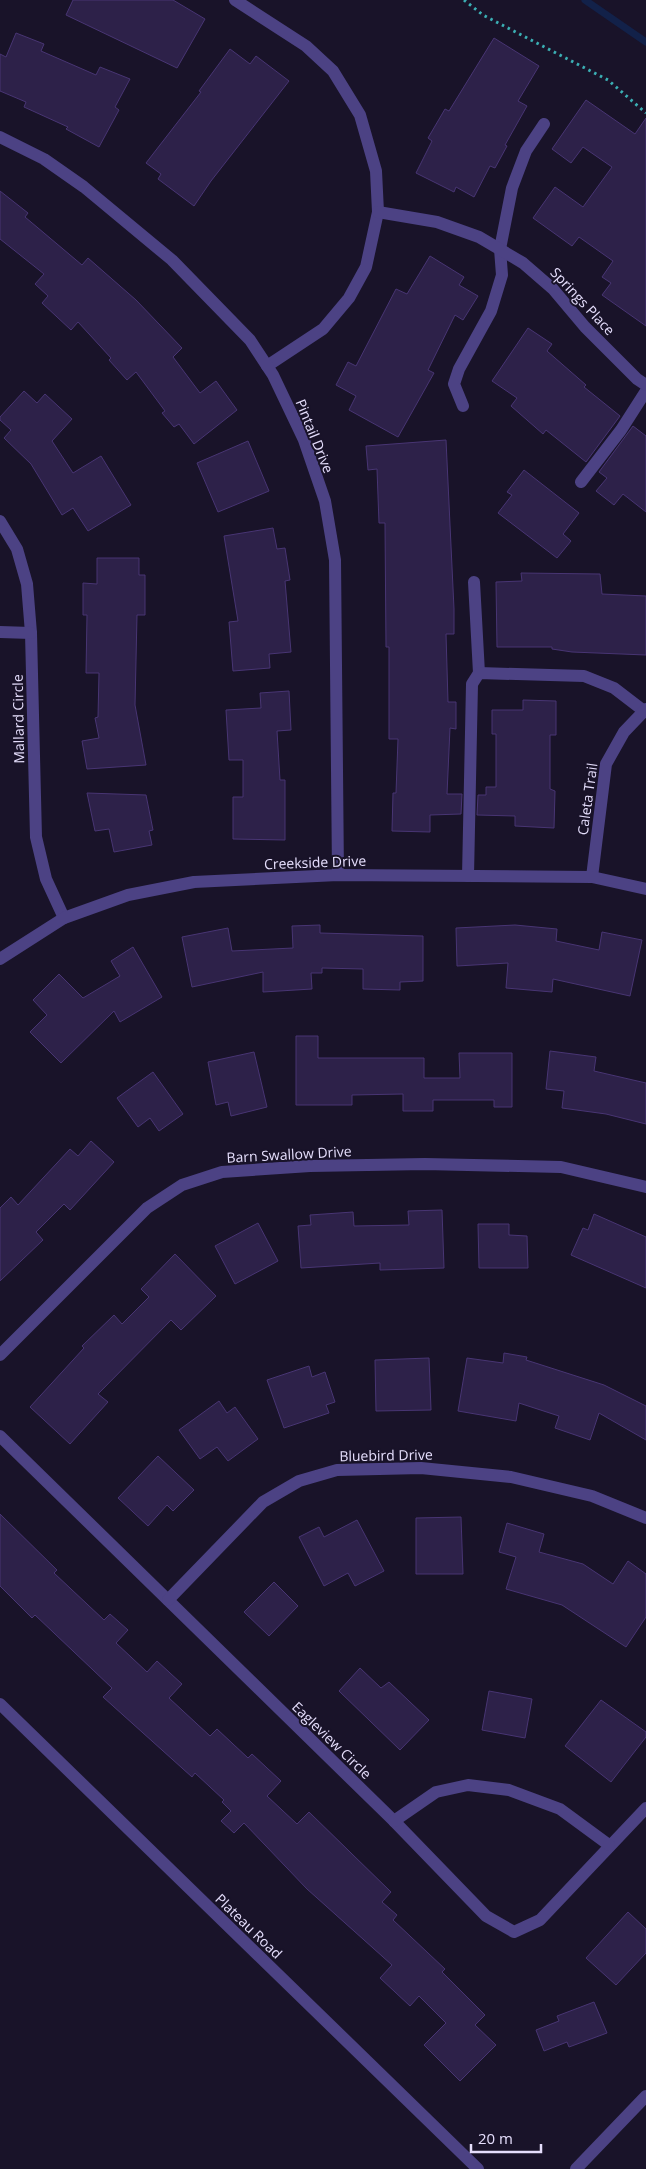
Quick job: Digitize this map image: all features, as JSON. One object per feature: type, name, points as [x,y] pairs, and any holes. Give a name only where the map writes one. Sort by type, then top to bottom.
[{"type":"street","points":[[235,0],[306,46],[333,71],[360,115],[376,171],[378,212],[366,267],[349,298],[322,329],[267,366]]},
{"type":"street","points":[[463,406],[454,384],[459,369],[491,310],[502,275],[500,249],[512,188],[526,151],[544,124]]},
{"type":"street","name":"Pintail Drive","points":[[0,138],[44,159],[84,187],[172,260],[250,340],[267,366],[307,449],[325,501],[335,560],[338,875]]},
{"type":"street","name":"Springs Place","points":[[378,212],[437,222],[479,236],[524,263],[554,289],[585,327],[637,379],[646,385]]},
{"type":"street","points":[[581,482],[620,430],[646,391]]},
{"type":"street","name":"Mallard Circle","points":[[0,521],[17,549],[28,584],[36,837],[46,879],[64,918]]},
{"type":"street","points":[[468,876],[472,684],[478,673],[474,582]]},
{"type":"street","points":[[0,632],[31,633]]},
{"type":"street","points":[[478,673],[584,676],[612,688],[645,710]]},
{"type":"street","name":"Caleta Trail","points":[[592,877],[606,764],[624,732],[645,710]]},
{"type":"street","name":"Creekside Drive","points":[[0,959],[64,918],[128,895],[194,882],[338,875],[592,877],[646,888]]},
{"type":"street","name":"Barn Swallow Drive","points":[[0,1355],[147,1208],[182,1185],[222,1172],[310,1166],[396,1164],[562,1167],[646,1187]]},
{"type":"street","name":"Eagleview Circle","points":[[0,1436],[394,1821],[486,1916],[514,1932],[540,1920],[646,1808]]},
{"type":"street","name":"Bluebird Drive","points":[[168,1600],[263,1502],[299,1481],[337,1470],[421,1468],[511,1478],[592,1496],[646,1518]]},
{"type":"street","name":"Plateau Road","points":[[0,1704],[478,2169]]},
{"type":"street","points":[[394,1821],[436,1792],[468,1785],[509,1790],[560,1809],[609,1845]]},
{"type":"street","points":[[576,2169],[646,2096]]},
{"type":"path","points":[[464,0],[483,14],[608,80],[646,113]]},
{"type":"building","points":[[73,0],[173,0],[205,19],[177,68],[66,15]]},
{"type":"building","points":[[16,33],[44,44],[41,51],[96,75],[100,67],[130,79],[115,107],[119,110],[99,147],[66,129],[68,127],[24,107],[26,102],[0,91],[0,54],[6,57]]},
{"type":"building","points":[[494,38],[539,66],[518,101],[527,106],[505,145],[507,146],[495,168],[490,166],[474,197],[456,187],[454,192],[416,173],[432,141],[428,138],[445,109],[449,111]]},
{"type":"building","points":[[230,49],[250,64],[256,56],[289,81],[211,181],[194,206],[158,179],[161,174],[146,163],[201,92],[199,91]]},
{"type":"building","points":[[586,100],[635,134],[646,118],[646,326],[602,295],[611,283],[602,277],[613,261],[579,237],[572,246],[533,218],[555,187],[583,207],[612,167],[583,147],[571,163],[552,149]]},
{"type":"building","points":[[0,191],[28,213],[25,217],[82,265],[88,258],[136,300],[182,348],[173,357],[200,393],[216,381],[237,410],[194,444],[179,424],[174,427],[162,413],[165,411],[136,372],[127,380],[109,360],[111,358],[78,322],[71,330],[42,303],[48,296],[35,284],[44,274],[0,239]]},
{"type":"building","points":[[430,256],[464,277],[459,285],[478,296],[463,320],[455,315],[428,370],[434,373],[398,437],[349,410],[356,396],[336,385],[348,362],[356,366],[396,289],[407,294]]},
{"type":"building","points":[[528,328],[552,344],[547,351],[586,385],[584,387],[620,416],[586,462],[546,430],[543,434],[511,406],[517,398],[492,381]]},
{"type":"building","points":[[24,391],[37,403],[45,394],[72,419],[52,441],[73,473],[101,456],[131,505],[88,531],[73,508],[62,515],[31,464],[4,438],[11,430],[0,420],[0,417]]},
{"type":"building","points":[[633,426],[646,436],[646,512],[623,494],[614,505],[596,491],[607,478],[599,472]]},
{"type":"building","points":[[446,440],[454,609],[454,634],[446,634],[448,702],[456,702],[456,729],[450,728],[447,794],[462,794],[461,814],[430,815],[430,832],[392,831],[393,793],[396,793],[398,739],[389,739],[389,647],[386,647],[385,523],[379,523],[377,469],[368,470],[366,446]]},
{"type":"building","points":[[248,441],[269,491],[218,512],[197,463]]},
{"type":"building","points":[[524,470],[579,513],[563,534],[571,541],[557,558],[498,513],[512,495],[507,492]]},
{"type":"building","points":[[273,528],[277,549],[285,548],[290,580],[285,581],[291,652],[269,654],[270,668],[233,671],[229,622],[238,621],[224,536]]},
{"type":"building","points":[[97,558],[139,558],[139,575],[145,575],[145,615],[137,615],[135,705],[146,765],[87,769],[82,741],[99,738],[95,718],[98,717],[99,673],[86,673],[87,615],[83,615],[83,583],[97,584]]},
{"type":"building","points":[[521,573],[600,574],[602,594],[646,596],[646,655],[572,652],[552,649],[552,647],[497,647],[496,582],[522,581]]},
{"type":"building","points":[[289,691],[291,730],[277,731],[280,780],[285,780],[285,840],[233,839],[233,797],[243,797],[243,760],[229,760],[226,710],[261,708],[260,693]]},
{"type":"building","points":[[523,700],[556,701],[556,735],[550,735],[550,789],[555,791],[554,828],[515,826],[515,816],[477,815],[478,795],[486,795],[486,787],[496,787],[496,734],[492,734],[492,710],[523,710]]},
{"type":"building","points":[[87,793],[146,795],[153,830],[149,831],[152,845],[114,852],[109,829],[95,831]]},
{"type":"building","points":[[320,925],[320,933],[423,936],[423,981],[400,982],[400,990],[363,989],[363,969],[322,968],[322,973],[311,973],[312,989],[263,992],[263,972],[192,987],[182,937],[228,928],[232,951],[293,948],[292,926]]},
{"type":"building","points":[[515,925],[557,929],[556,941],[599,950],[602,932],[642,940],[630,996],[553,979],[552,992],[506,988],[508,963],[457,966],[456,928]]},
{"type":"building","points":[[133,947],[162,997],[120,1022],[114,1011],[61,1063],[30,1032],[47,1015],[33,1000],[59,974],[83,998],[120,976],[111,961]]},
{"type":"building","points":[[296,1036],[318,1036],[318,1058],[424,1058],[424,1078],[460,1078],[459,1053],[512,1053],[512,1107],[494,1107],[494,1100],[433,1100],[433,1111],[403,1111],[403,1094],[352,1095],[352,1105],[296,1105]]},
{"type":"building","points":[[550,1051],[596,1057],[594,1071],[646,1083],[646,1124],[606,1114],[562,1108],[564,1091],[546,1089]]},
{"type":"building","points":[[254,1052],[267,1107],[231,1116],[228,1102],[216,1105],[208,1062]]},
{"type":"building","points":[[153,1072],[183,1114],[159,1131],[150,1118],[138,1127],[117,1098]]},
{"type":"building","points":[[91,1141],[114,1162],[70,1210],[64,1204],[36,1232],[43,1240],[0,1281],[0,1208],[11,1197],[18,1205],[70,1149],[78,1156]]},
{"type":"building","points":[[442,1210],[444,1268],[380,1270],[380,1263],[301,1268],[298,1226],[311,1225],[310,1215],[353,1212],[354,1226],[409,1225],[408,1211]]},
{"type":"building","points":[[594,1214],[646,1237],[646,1288],[571,1255],[583,1228],[588,1230]]},
{"type":"building","points":[[258,1223],[278,1261],[235,1284],[215,1246]]},
{"type":"building","points":[[478,1224],[509,1224],[509,1235],[527,1236],[528,1268],[479,1268]]},
{"type":"building","points":[[175,1254],[216,1296],[181,1330],[171,1320],[98,1394],[108,1402],[70,1444],[30,1407],[84,1348],[82,1346],[114,1315],[122,1324],[149,1297],[141,1289]]},
{"type":"building","points":[[504,1353],[527,1357],[526,1360],[604,1385],[646,1406],[646,1440],[599,1413],[590,1440],[555,1428],[559,1416],[519,1403],[516,1421],[458,1411],[467,1358],[503,1363]]},
{"type":"building","points":[[429,1358],[431,1410],[376,1411],[375,1360]]},
{"type":"building","points":[[309,1366],[312,1377],[325,1372],[335,1402],[326,1405],[329,1413],[284,1428],[267,1380]]},
{"type":"building","points":[[219,1401],[227,1413],[235,1407],[258,1439],[228,1461],[217,1447],[200,1459],[179,1430]]},
{"type":"building","points":[[158,1456],[194,1490],[173,1511],[167,1505],[148,1526],[118,1498]]},
{"type":"building","points":[[0,1514],[57,1570],[54,1573],[104,1620],[110,1614],[128,1630],[116,1643],[147,1672],[157,1661],[182,1684],[169,1698],[210,1736],[217,1729],[248,1758],[252,1754],[281,1781],[267,1796],[297,1824],[309,1812],[391,1892],[382,1902],[397,1915],[393,1920],[445,1969],[442,1972],[485,2015],[475,2025],[496,2045],[460,2081],[424,2045],[446,2023],[419,1996],[410,2006],[380,1978],[392,1965],[307,1889],[244,1823],[234,1833],[221,1821],[231,1811],[222,1802],[224,1800],[195,1773],[192,1777],[103,1697],[112,1688],[35,1615],[32,1618],[0,1586]]},
{"type":"building","points":[[461,1517],[463,1574],[416,1574],[416,1518]]},
{"type":"building","points":[[357,1520],[384,1571],[355,1586],[348,1573],[324,1586],[299,1537],[319,1527],[324,1537]]},
{"type":"building","points":[[507,1523],[544,1534],[539,1552],[583,1564],[613,1584],[628,1561],[646,1574],[646,1617],[626,1647],[562,1605],[506,1589],[516,1557],[499,1552]]},
{"type":"building","points":[[274,1582],[298,1606],[269,1636],[244,1612]]},
{"type":"building","points":[[360,1668],[381,1688],[389,1682],[429,1720],[400,1750],[339,1691]]},
{"type":"building","points":[[489,1691],[532,1699],[525,1738],[482,1730]]},
{"type":"building","points":[[601,1700],[646,1732],[646,1737],[611,1782],[565,1746]]},
{"type":"building","points":[[628,1912],[646,1929],[646,1953],[616,1985],[586,1958]]},
{"type":"building","points":[[594,2002],[607,2033],[569,2047],[567,2042],[544,2051],[536,2030],[559,2021],[557,2016]]},
{"type":"waterway","points":[[585,0],[646,42]]}]
